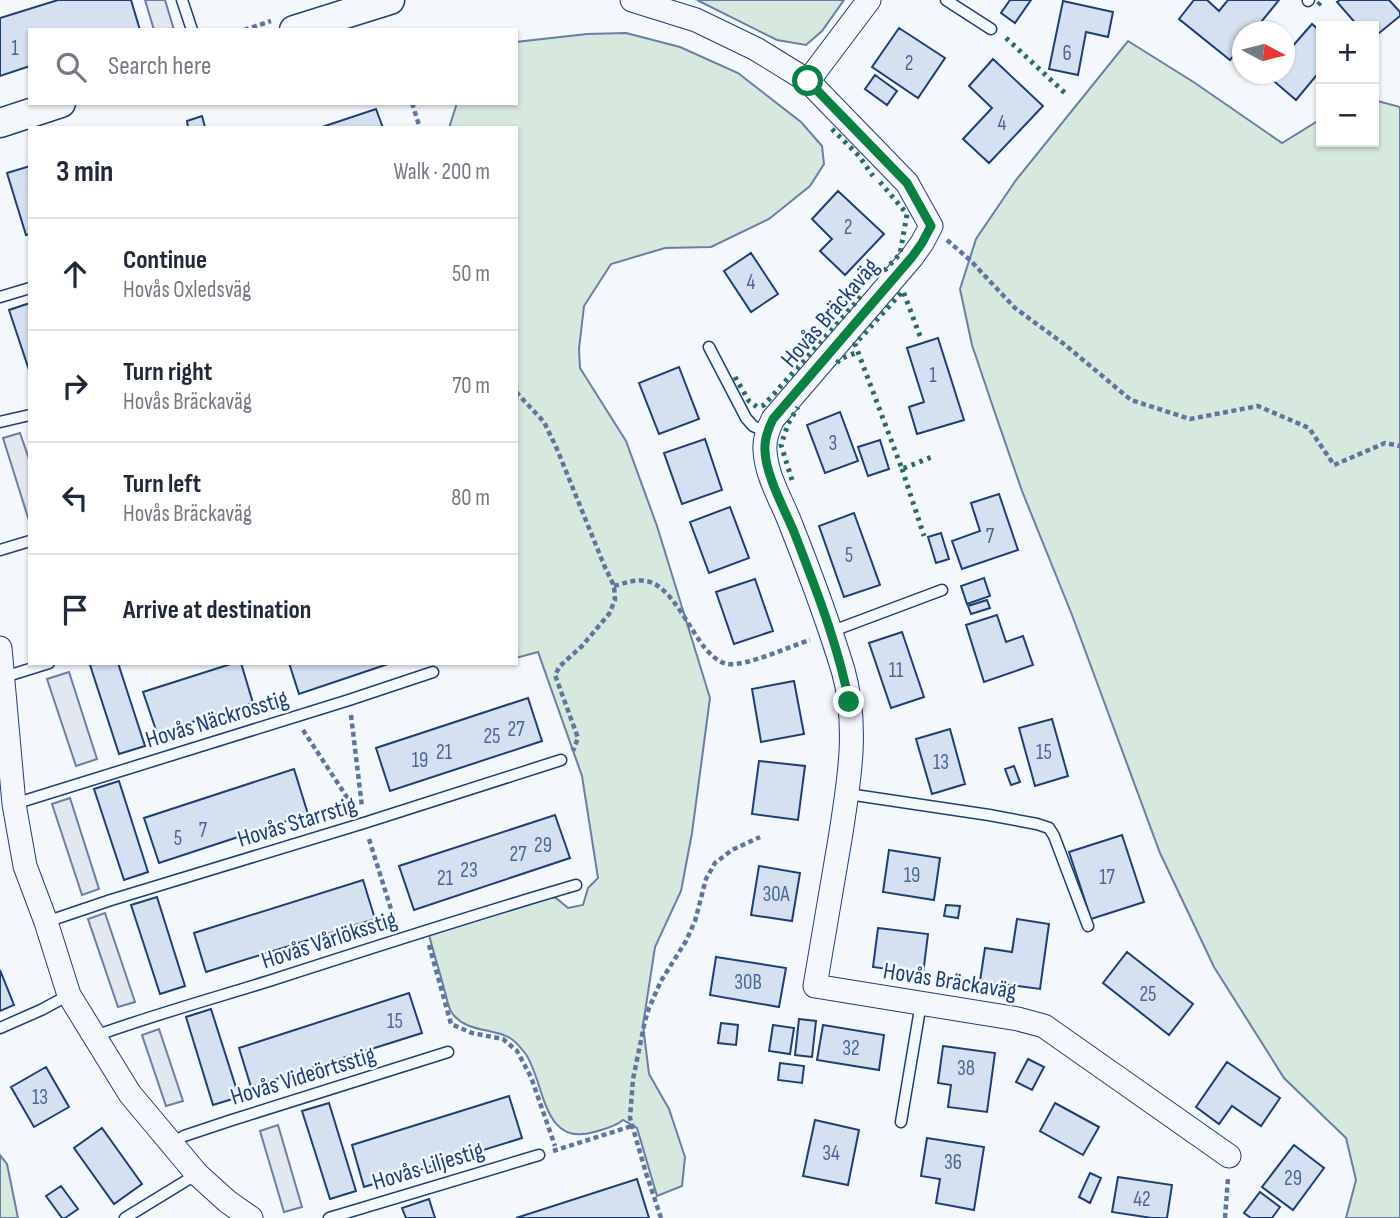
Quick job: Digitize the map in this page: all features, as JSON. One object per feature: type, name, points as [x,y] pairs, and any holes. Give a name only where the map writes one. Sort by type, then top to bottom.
[{"type":"street","points":[[300,28],[390,0]]},
{"type":"street","points":[[632,0],[696,20],[756,50],[808,81],[907,183],[931,226]]},
{"type":"street","points":[[808,81],[869,0]]},
{"type":"street","points":[[0,122],[55,105]]},
{"type":"street","name":"Hovås Bräckaväg","points":[[931,226],[912,257],[773,419],[767,432],[765,450],[769,472],[807,566],[844,674],[852,729],[848,794],[815,986],[1029,1021],[1044,1026],[1229,1156]]},
{"type":"street","points":[[0,649],[14,804],[25,866],[69,995],[130,1094],[197,1174],[228,1202],[251,1218]]},
{"type":"lane","points":[[182,0],[191,28]]},
{"type":"lane","points":[[946,0],[991,29]]},
{"type":"lane","points":[[0,297],[28,289]]},
{"type":"lane","points":[[709,347],[746,418],[753,426],[767,432]]},
{"type":"lane","points":[[0,422],[28,415]]},
{"type":"lane","points":[[0,550],[28,542]]},
{"type":"lane","points":[[830,632],[942,590]]},
{"type":"lane","points":[[1,678],[43,665]]},
{"type":"lane","name":"Hovås Näckrosstig","points":[[14,804],[433,672]]},
{"type":"lane","name":"Hovås Starrstig","points":[[46,922],[561,760]]},
{"type":"lane","points":[[848,794],[989,815],[1049,828],[1088,926]]},
{"type":"lane","name":"Hovås Vårlöksstig","points":[[95,1036],[151,1016],[576,885]]},
{"type":"lane","points":[[0,1028],[69,995]]},
{"type":"lane","points":[[901,1122],[920,1003]]},
{"type":"lane","name":"Hovås Videörtsstig","points":[[172,1143],[184,1136],[448,1052]]},
{"type":"lane","name":"Hovås Liljestig","points":[[329,1218],[539,1155]]},
{"type":"lane","points":[[125,1218],[197,1174]]},
{"type":"path","points":[[413,105],[419,126]]},
{"type":"path","points":[[931,226],[970,260],[1015,308],[1064,344],[1131,400],[1190,419],[1258,406],[1309,428],[1334,465],[1385,443],[1400,446]]},
{"type":"path","points":[[518,394],[544,422],[614,586],[615,600],[609,614],[582,646],[560,666],[555,675],[578,738],[570,754],[561,760]]},
{"type":"path","points":[[614,586],[643,580],[655,583],[666,592],[707,650],[716,660],[727,664],[738,664],[830,632]]},
{"type":"path","points":[[294,717],[364,823]]},
{"type":"path","points":[[661,1218],[632,1126],[630,1107],[645,1021],[661,981],[695,921],[706,879],[715,863],[732,850],[760,837]]},
{"type":"path","points":[[425,931],[451,1024],[463,1031],[503,1039],[517,1051],[531,1077],[556,1150]]},
{"type":"path","points":[[539,1155],[632,1126]]},
{"type":"path","points":[[1225,1218],[1229,1156]]},
{"type":"shaded area","points":[[145,0],[165,0],[173,28],[153,28]]},
{"type":"shaded area","points":[[697,0],[844,0],[822,31],[806,45],[777,40]]},
{"type":"shaded area","points":[[626,33],[680,47],[738,73],[801,122],[822,146],[824,164],[810,186],[769,219],[711,247],[665,248],[611,264],[584,306],[579,349],[580,368],[626,441],[657,526],[710,698],[692,833],[681,891],[655,947],[643,1025],[649,1074],[669,1109],[685,1157],[682,1186],[657,1196],[637,1128],[623,1120],[594,1132],[577,1134],[564,1130],[554,1121],[547,1109],[532,1065],[518,1045],[503,1035],[465,1024],[452,1013],[429,935],[550,897],[556,898],[568,908],[583,905],[588,888],[598,878],[582,776],[538,652],[518,657],[518,126],[450,126],[456,105],[518,105],[518,42],[587,34]]},
{"type":"shaded area","points":[[1128,41],[1282,143],[1316,122],[1316,147],[1379,147],[1379,101],[1400,107],[1400,1218],[1346,1218],[1356,1180],[1346,1138],[1284,1078],[1214,967],[1160,853],[1072,615],[1022,491],[972,345],[960,289],[976,239],[1016,180]]},
{"type":"shaded area","points":[[20,433],[28,456],[28,518],[3,438]]},
{"type":"shaded area","points":[[69,672],[97,759],[76,766],[47,679]]},
{"type":"shaded area","points":[[70,798],[99,889],[82,895],[52,804]]},
{"type":"shaded area","points":[[105,913],[135,1002],[118,1007],[88,919]]},
{"type":"shaded area","points":[[159,1029],[183,1101],[166,1106],[142,1035]]},
{"type":"shaded area","points":[[278,1125],[302,1207],[284,1212],[260,1131]]},
{"type":"shaded area","points":[[0,1155],[7,1164],[18,1218],[0,1218]]},
{"type":"building","points":[[58,0],[131,0],[139,28],[28,28],[28,67],[0,76],[0,18]]},
{"type":"building","points":[[1010,0],[1031,0],[1015,23],[1001,13]]},
{"type":"building","points":[[1194,0],[1207,0],[1219,11],[1228,0],[1279,0],[1262,21],[1232,21],[1230,60],[1179,19]]},
{"type":"building","points":[[1389,0],[1400,12],[1400,16],[1379,33],[1379,21],[1354,21],[1337,2]]},
{"type":"building","points":[[1063,1],[1113,12],[1108,37],[1086,32],[1078,75],[1049,69]]},
{"type":"building","points":[[1312,24],[1316,28],[1316,76],[1296,100],[1277,84],[1295,84],[1295,43]]},
{"type":"building","points":[[899,28],[945,58],[918,98],[872,67]]},
{"type":"building","points":[[993,59],[1043,106],[989,163],[963,139],[992,108],[969,86]]},
{"type":"building","points":[[875,75],[897,91],[887,105],[865,89]]},
{"type":"building","points":[[376,109],[382,126],[325,126]]},
{"type":"building","points":[[202,116],[205,126],[188,126],[187,121]]},
{"type":"building","points":[[28,167],[28,234],[26,235],[7,173]]},
{"type":"building","points":[[838,191],[884,234],[845,275],[820,251],[832,239],[812,219]]},
{"type":"building","points":[[751,253],[778,294],[751,312],[724,271]]},
{"type":"building","points":[[28,304],[28,367],[9,310]]},
{"type":"building","points":[[938,338],[964,420],[917,434],[909,407],[924,402],[907,348]]},
{"type":"building","points":[[679,367],[699,419],[659,434],[639,383]]},
{"type":"building","points":[[840,412],[858,461],[825,473],[807,425]]},
{"type":"building","points":[[705,439],[722,490],[682,504],[664,453]]},
{"type":"building","points":[[880,440],[889,469],[868,476],[858,447]]},
{"type":"building","points":[[999,494],[1018,550],[962,569],[952,541],[980,531],[971,503]]},
{"type":"building","points":[[730,507],[749,558],[709,573],[690,522]]},
{"type":"building","points":[[854,513],[880,585],[844,597],[819,526]]},
{"type":"building","points":[[941,533],[949,559],[936,563],[928,537]]},
{"type":"building","points":[[984,578],[990,596],[967,604],[961,586]]},
{"type":"building","points":[[755,579],[773,631],[734,644],[716,592]]},
{"type":"building","points":[[987,600],[990,608],[971,614],[968,606]]},
{"type":"building","points":[[997,615],[1006,642],[1023,636],[1033,665],[984,682],[966,625]]},
{"type":"building","points":[[902,632],[924,697],[891,708],[869,643]]},
{"type":"building","points":[[90,665],[119,665],[145,746],[119,754]]},
{"type":"building","points":[[228,665],[242,665],[253,703],[157,733],[143,692]]},
{"type":"building","points":[[290,665],[385,665],[299,694]]},
{"type":"building","points":[[794,681],[804,734],[761,742],[752,689]]},
{"type":"building","points":[[528,698],[542,741],[390,791],[376,748]]},
{"type":"building","points":[[1052,719],[1068,776],[1035,786],[1019,728]]},
{"type":"building","points":[[950,729],[965,784],[932,794],[916,739]]},
{"type":"building","points":[[759,761],[805,766],[798,820],[752,814]]},
{"type":"building","points":[[1014,766],[1020,782],[1011,785],[1005,769]]},
{"type":"building","points":[[294,769],[308,814],[159,863],[144,818]]},
{"type":"building","points":[[119,781],[148,872],[124,880],[94,789]]},
{"type":"building","points":[[555,815],[570,858],[414,910],[399,866]]},
{"type":"building","points":[[1122,835],[1144,902],[1091,919],[1069,852]]},
{"type":"building","points":[[889,850],[940,858],[934,900],[883,892]]},
{"type":"building","points":[[759,866],[800,873],[792,921],[751,915]]},
{"type":"building","points":[[363,880],[375,919],[206,972],[194,933]]},
{"type":"building","points":[[157,897],[185,986],[160,994],[131,905]]},
{"type":"building","points":[[946,905],[960,906],[958,918],[944,916]]},
{"type":"building","points":[[1017,919],[1049,924],[1040,989],[980,981],[985,948],[1012,952]]},
{"type":"building","points":[[878,928],[928,934],[923,974],[873,967]]},
{"type":"building","points":[[1127,952],[1193,1004],[1169,1035],[1103,983]]},
{"type":"building","points":[[716,957],[786,968],[779,1007],[710,995]]},
{"type":"building","points":[[0,970],[14,1005],[0,1011]]},
{"type":"building","points":[[409,993],[422,1033],[251,1087],[239,1048]]},
{"type":"building","points":[[211,1009],[239,1097],[213,1105],[186,1017]]},
{"type":"building","points":[[799,1019],[816,1021],[812,1057],[795,1055]]},
{"type":"building","points":[[721,1023],[738,1025],[736,1045],[718,1043]]},
{"type":"building","points":[[773,1025],[794,1028],[790,1054],[769,1051]]},
{"type":"building","points":[[823,1025],[884,1035],[879,1070],[817,1060]]},
{"type":"building","points":[[943,1046],[995,1053],[987,1112],[948,1107],[951,1085],[938,1083]]},
{"type":"building","points":[[1028,1059],[1044,1067],[1032,1090],[1016,1082]]},
{"type":"building","points":[[1227,1062],[1280,1098],[1261,1126],[1232,1106],[1219,1124],[1196,1107]]},
{"type":"building","points":[[780,1063],[804,1066],[802,1083],[778,1080]]},
{"type":"building","points":[[46,1067],[69,1107],[34,1127],[11,1087]]},
{"type":"building","points":[[509,1096],[522,1138],[364,1187],[352,1145]]},
{"type":"building","points":[[329,1103],[356,1191],[330,1199],[302,1111]]},
{"type":"building","points":[[1055,1103],[1099,1127],[1083,1155],[1040,1131]]},
{"type":"building","points":[[815,1120],[859,1130],[848,1185],[803,1176]]},
{"type":"building","points":[[102,1128],[142,1184],[114,1204],[74,1148]]},
{"type":"building","points":[[927,1138],[984,1147],[974,1210],[936,1203],[940,1179],[921,1176]]},
{"type":"building","points":[[1294,1145],[1324,1168],[1293,1210],[1262,1187]]},
{"type":"building","points":[[1090,1173],[1101,1178],[1090,1203],[1079,1197]]},
{"type":"building","points":[[1118,1177],[1172,1185],[1167,1218],[1112,1212]]},
{"type":"building","points":[[637,1179],[649,1218],[516,1218]]},
{"type":"building","points":[[61,1186],[78,1209],[65,1218],[62,1218],[46,1196]]},
{"type":"building","points":[[1260,1192],[1280,1207],[1272,1218],[1251,1218],[1244,1213]]},
{"type":"building","points":[[429,1199],[435,1218],[406,1218],[402,1208]]},
{"type":"hedge","points":[[1318,5],[1323,0]]},
{"type":"hedge","points":[[1006,38],[1065,93]]},
{"type":"hedge","points":[[832,129],[859,156],[873,176]]},
{"type":"hedge","points":[[880,182],[907,214],[900,254],[884,271]]},
{"type":"hedge","points":[[920,336],[903,291],[855,344],[902,469],[934,456]]},
{"type":"hedge","points":[[735,377],[749,401],[757,407],[764,405],[862,294]]},
{"type":"hedge","points":[[837,363],[840,359],[858,352]]},
{"type":"hedge","points":[[792,480],[781,445],[788,424],[798,407]]},
{"type":"hedge","points":[[902,469],[924,536]]},
{"type":"route","points":[[808,81],[907,183],[931,226],[912,257],[773,419],[767,432],[765,450],[769,472],[823,611],[844,674],[849,702]]}]
